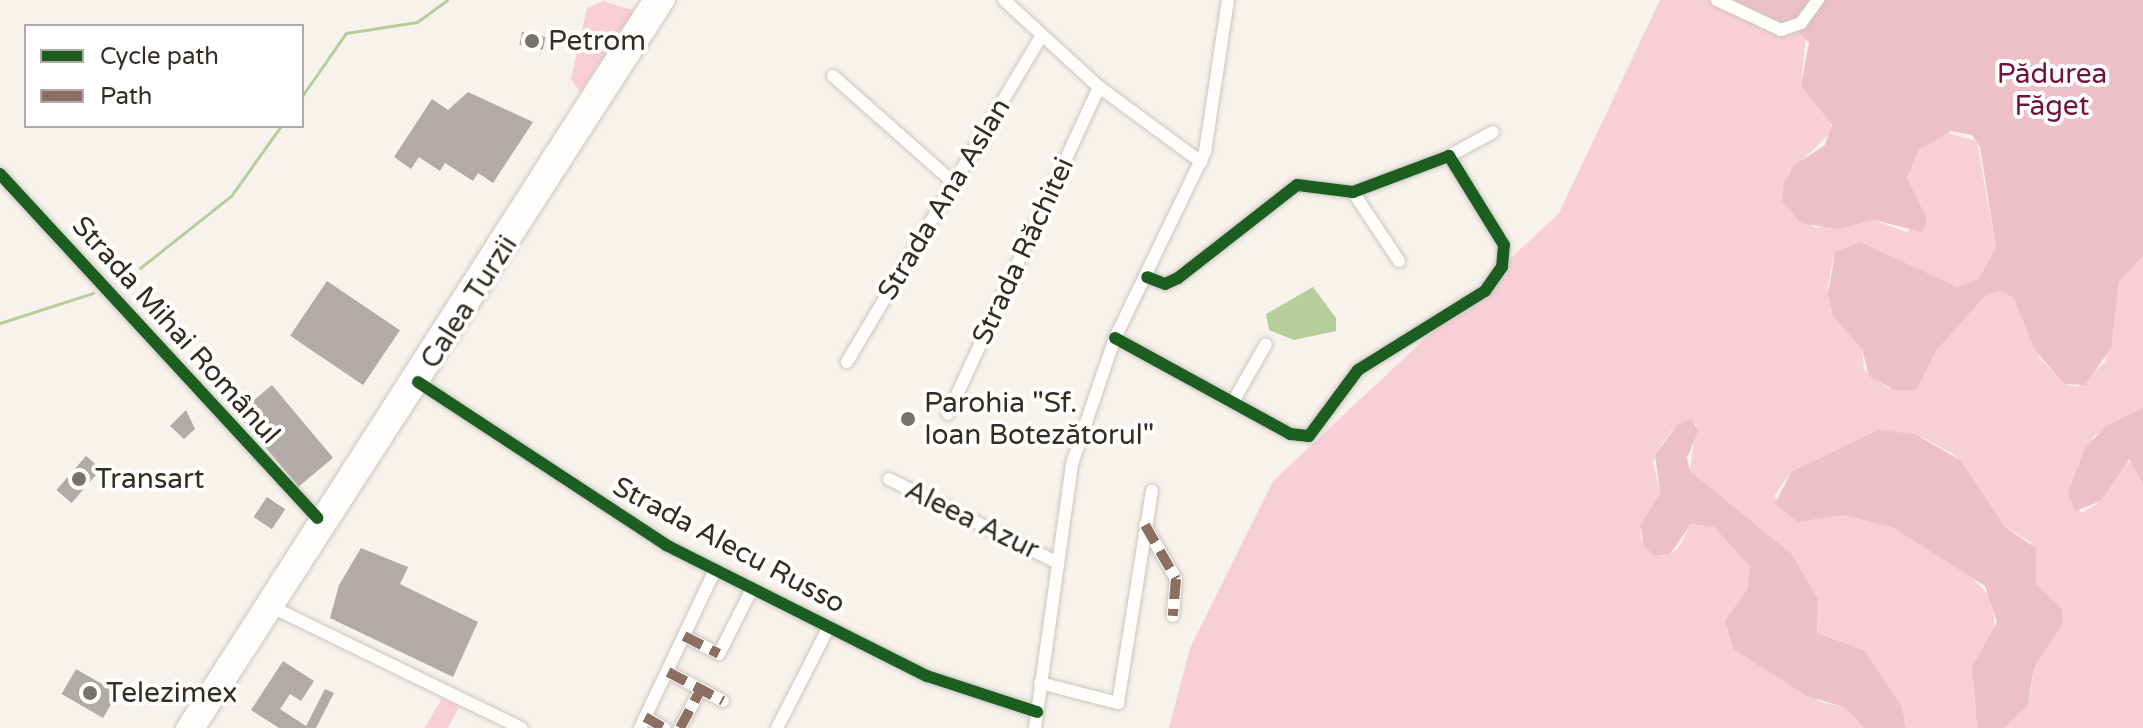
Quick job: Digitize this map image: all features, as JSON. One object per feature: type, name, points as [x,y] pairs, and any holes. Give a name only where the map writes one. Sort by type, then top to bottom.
[{"type":"main road","name":"Calea Turzii","points":[[184,728],[651,0]]},
{"type":"main road","name":"Calea Turzii","points":[[197,728],[667,0]]},
{"type":"street","points":[[1004,0],[1099,87],[1201,162]]},
{"type":"street","points":[[1035,728],[1070,470],[1115,338],[1201,162],[1228,0]]},
{"type":"street","points":[[1717,0],[1781,30],[1801,23],[1818,0]]},
{"type":"street","name":"Strada Ana Aslan","points":[[847,362],[1041,36]]},
{"type":"street","points":[[833,76],[953,182]]},
{"type":"street","name":"Strada Răchitei","points":[[948,414],[1099,87]]},
{"type":"street","points":[[1147,277],[1165,284],[1178,278],[1297,185],[1353,192],[1449,156],[1493,132]]},
{"type":"street","points":[[1115,338],[1234,400],[1290,434],[1314,434],[1358,370],[1485,291],[1502,267],[1502,236],[1449,156]]},
{"type":"street","name":"Strada Mihai Românul","points":[[0,174],[317,518]]},
{"type":"street","points":[[1353,192],[1399,261]]},
{"type":"street","points":[[1234,400],[1266,344]]},
{"type":"street","name":"Strada Alecu Russo","points":[[418,382],[635,527],[715,570],[927,676],[1037,712]]},
{"type":"street","name":"Aleea Azur","points":[[889,479],[1056,562]]},
{"type":"street","points":[[1040,683],[1116,707],[1152,491]]},
{"type":"street","points":[[1145,525],[1176,579],[1173,616]]},
{"type":"street","points":[[664,728],[642,722],[715,570]]},
{"type":"street","points":[[684,636],[719,654],[752,589]]},
{"type":"street","points":[[274,608],[521,728]]},
{"type":"street","points":[[777,728],[829,627]]},
{"type":"street","points":[[668,672],[723,701]]},
{"type":"street","points":[[680,728],[701,689]]},
{"type":"shaded area","points":[[1660,0],[1730,0],[1806,36],[1801,85],[1827,111],[1832,132],[1789,172],[1782,201],[1815,228],[1874,220],[1908,233],[1919,206],[1907,178],[1919,150],[1943,132],[1977,141],[1996,248],[1978,279],[1957,287],[1874,250],[1833,258],[1828,288],[1862,349],[1864,370],[1887,388],[1916,389],[1936,351],[1986,295],[2000,291],[2013,297],[2039,357],[2064,384],[2078,387],[2105,362],[2119,282],[2143,256],[2143,408],[2094,436],[2068,492],[2082,513],[2101,501],[2123,462],[2137,461],[2143,475],[2143,728],[2004,728],[2030,697],[2034,668],[2063,624],[2036,584],[2031,542],[2005,527],[1955,455],[1922,437],[1878,430],[1791,472],[1774,496],[1798,522],[1843,515],[1894,528],[1961,567],[1993,599],[1995,637],[1979,653],[1973,682],[1977,728],[1906,728],[1900,705],[1864,650],[1817,633],[1818,599],[1792,554],[1690,471],[1696,424],[1672,430],[1659,448],[1653,462],[1660,493],[1640,525],[1641,539],[1663,556],[1677,550],[1691,524],[1714,527],[1750,567],[1747,590],[1725,620],[1733,649],[1821,702],[1844,707],[1864,728],[1169,728],[1190,648],[1273,481],[1559,213]]},
{"type":"shaded area","points":[[603,1],[635,11],[580,92],[571,79],[587,8]]},
{"type":"shaded area","points":[[1313,287],[1336,318],[1336,331],[1294,340],[1269,330],[1266,314]]},
{"type":"shaded area","points":[[442,698],[459,707],[448,728],[425,728]]},
{"type":"green space","name":"Pădurea Făget","points":[[1730,0],[2143,0],[2143,256],[2119,282],[2111,348],[2085,385],[2064,384],[2035,350],[2013,297],[2000,291],[1986,295],[1936,351],[1916,390],[1894,390],[1869,376],[1862,349],[1833,316],[1828,295],[1835,252],[1860,242],[1957,287],[1978,279],[1996,248],[1980,147],[1972,135],[1951,131],[1919,150],[1907,178],[1927,219],[1922,232],[1874,220],[1837,229],[1801,223],[1782,201],[1783,186],[1793,166],[1825,145],[1832,125],[1801,85],[1809,43],[1794,27],[1765,23]]},
{"type":"green space","points":[[2143,408],[2143,484],[2129,459],[2101,501],[2075,511],[2068,492],[2085,448],[2106,426]]},
{"type":"green space","points":[[1691,419],[1698,431],[1687,458],[1690,471],[1792,554],[1818,599],[1817,633],[1864,650],[1901,705],[1906,728],[1864,728],[1844,707],[1807,696],[1733,649],[1725,620],[1747,590],[1750,567],[1714,527],[1691,524],[1670,554],[1655,556],[1644,546],[1640,525],[1660,493],[1655,455],[1677,425]]},
{"type":"green space","points":[[1878,430],[1915,434],[1960,460],[2005,527],[2036,548],[2036,584],[2062,609],[2063,624],[2034,668],[2028,705],[2004,728],[1977,728],[1972,667],[1997,622],[1985,586],[1894,528],[1843,515],[1798,522],[1775,504],[1791,472]]},
{"type":"building","name":"Petrom","points":[[522,32],[545,37],[543,50],[519,45]]},
{"type":"building","points":[[468,92],[533,122],[493,183],[478,173],[473,181],[445,163],[440,171],[419,157],[411,169],[394,157],[432,99],[448,110]]},
{"type":"building","points":[[327,281],[400,330],[363,385],[290,336]]},
{"type":"building","points":[[272,385],[333,458],[299,487],[238,414]]},
{"type":"building","points":[[186,410],[195,429],[184,439],[170,426]]},
{"type":"building","name":"Transart","points":[[86,456],[101,469],[72,503],[56,490]]},
{"type":"building","points":[[267,497],[285,509],[272,529],[254,517]]},
{"type":"building","points":[[361,548],[408,567],[400,584],[478,622],[453,677],[330,618],[339,585]]},
{"type":"building","points":[[283,661],[314,681],[301,701],[290,694],[280,709],[306,726],[325,689],[334,693],[316,728],[279,728],[251,710]]},
{"type":"building","name":"Telezimex","points":[[76,669],[118,693],[103,718],[62,694]]},
{"type":"waterway","points":[[304,93],[346,33],[417,22],[447,0]]},
{"type":"waterway","points":[[140,268],[231,196],[280,128]]},
{"type":"waterway","points":[[0,323],[93,293]]},
{"type":"marked path","points":[[1145,525],[1176,579],[1173,616]]},
{"type":"marked path","points":[[684,636],[719,654]]},
{"type":"marked path","points":[[668,672],[723,701]]},
{"type":"marked path","points":[[680,728],[701,689]]},
{"type":"marked path","points":[[645,717],[664,728]]},
{"type":"cycle path","points":[[1115,338],[1290,434],[1309,436],[1358,370],[1485,291],[1502,267],[1504,245],[1449,156],[1353,192],[1297,185],[1178,278],[1165,284],[1147,277]]},
{"type":"cycle path","points":[[0,174],[317,518]]},
{"type":"cycle path","points":[[418,382],[666,545],[927,676],[1037,712]]},
{"type":"place","name":"Petrom","points":[[532,41]]},
{"type":"place","name":"Parohia \"Sf. Ioan Botezătorul\"","points":[[908,419]]},
{"type":"place","name":"Transart","points":[[79,479]]},
{"type":"place","name":"Telezimex","points":[[90,693]]}]
